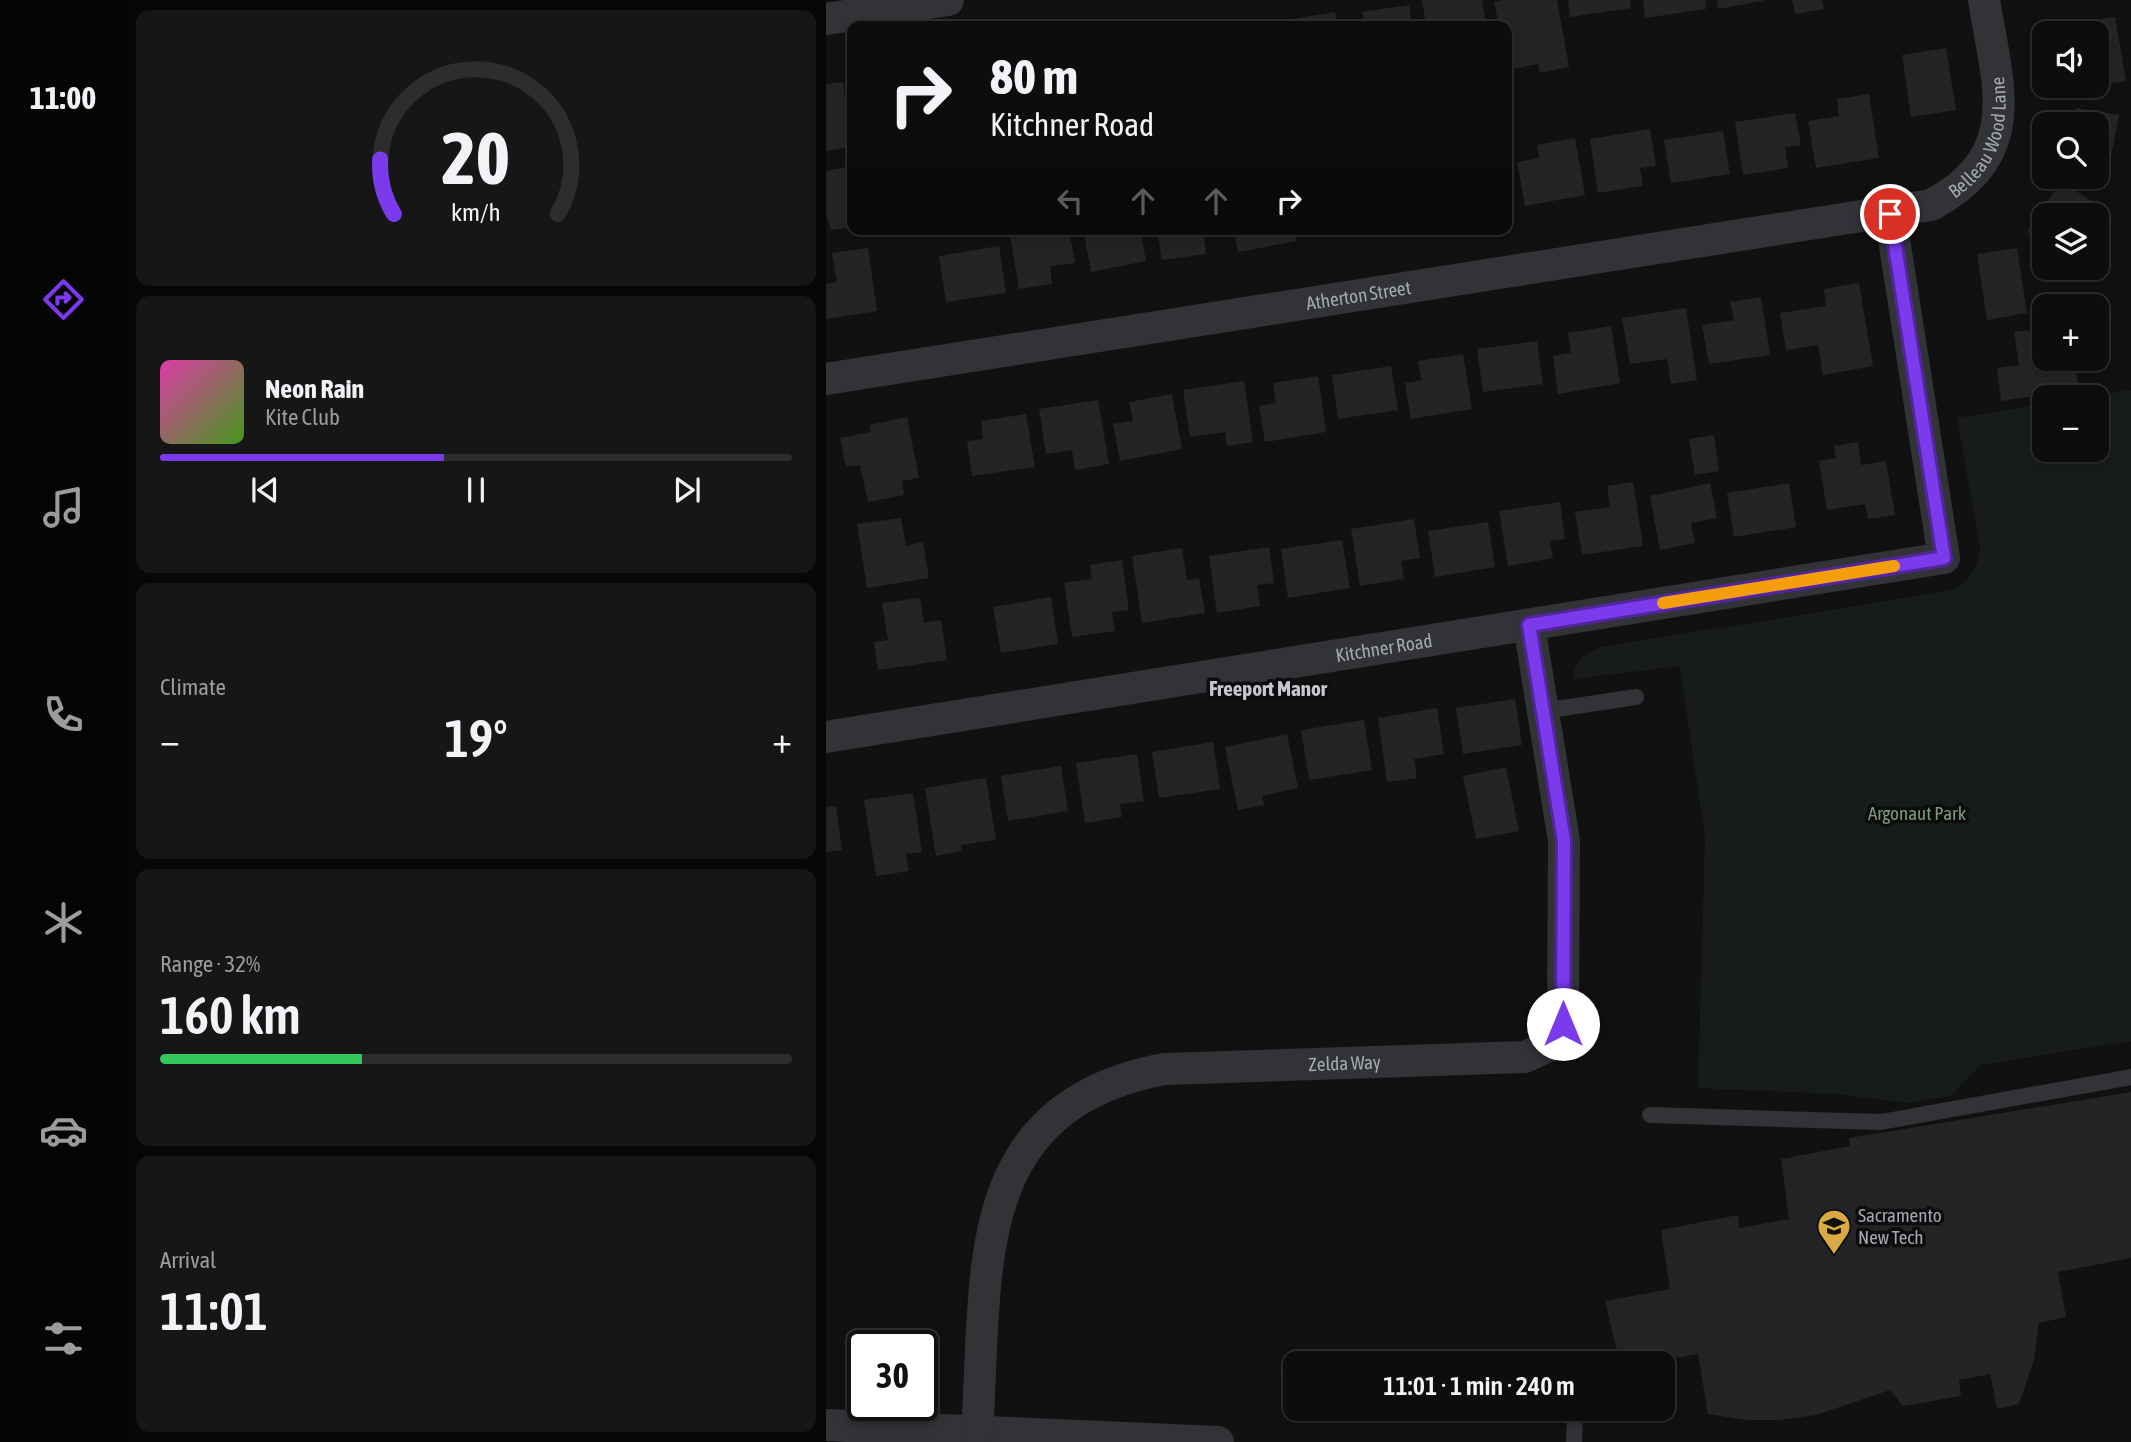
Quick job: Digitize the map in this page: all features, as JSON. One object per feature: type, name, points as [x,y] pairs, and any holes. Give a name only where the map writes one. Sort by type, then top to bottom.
[{"type":"street","points":[[826,19],[948,0]]},
{"type":"street","name":"Belleau Wood Lane","points":[[1890,214],[1931,205],[1954,193],[1980,167],[1994,138],[2000,102],[1984,0]]},
{"type":"street","name":"Atherton Street","points":[[826,379],[1890,214]]},
{"type":"street","name":"Kitchner Road","points":[[826,737],[1944,558],[1890,214]]},
{"type":"street","name":"Zelda Way","points":[[977,1432],[990,1243],[997,1209],[1006,1184],[1026,1148],[1054,1118],[1093,1091],[1131,1075],[1164,1069],[1525,1057],[1549,1045],[1563,1024],[1564,841],[1529,625]]},
{"type":"street","points":[[826,1425],[1218,1442]]},
{"type":"lane","points":[[1543,711],[1636,696]]},
{"type":"lane","points":[[1650,1115],[1881,1122],[2131,1077]]},
{"type":"lane","points":[[1574,1442],[1575,1421]]},
{"type":"green space","name":"Argonaut Park","points":[[2131,390],[2131,1041],[1981,1065],[1951,1096],[1909,1103],[1836,1094],[1698,1088],[1705,838],[1680,666],[1573,679],[1575,667],[1585,655],[1601,647],[1955,590],[1973,571],[1980,547],[1957,418],[2032,406],[2032,462],[2109,462],[2109,394]]},
{"type":"building","points":[[1422,0],[1482,0],[1485,21],[1425,21]]},
{"type":"building","points":[[1557,0],[1569,67],[1540,73],[1538,64],[1512,69],[1512,21],[1498,21],[1494,2]]},
{"type":"building","points":[[1568,0],[1630,0],[1631,8],[1570,17]]},
{"type":"building","points":[[1643,0],[1705,0],[1706,9],[1645,18]]},
{"type":"building","points":[[1717,0],[1763,0],[1763,1],[1718,9]]},
{"type":"building","points":[[1792,0],[1822,0],[1824,9],[1795,14]]},
{"type":"building","points":[[1409,5],[1411,21],[1364,21],[1362,12]]},
{"type":"building","points":[[1335,12],[1336,21],[1286,21]]},
{"type":"building","points":[[2115,17],[2126,81],[2109,84],[2109,21],[2088,21]]},
{"type":"building","points":[[1946,48],[1956,110],[1911,117],[1902,55]]},
{"type":"building","points":[[843,82],[847,111],[847,148],[826,151],[826,84]]},
{"type":"building","points":[[1869,94],[1879,158],[1816,168],[1808,121],[1839,116],[1837,99]]},
{"type":"building","points":[[2076,108],[2101,112],[2075,112]]},
{"type":"building","points":[[1795,113],[1801,145],[1785,147],[1788,168],[1743,175],[1735,122]]},
{"type":"building","points":[[2109,113],[2119,115],[2109,168]]},
{"type":"building","points":[[1650,129],[1656,166],[1640,168],[1643,186],[1598,193],[1590,139]]},
{"type":"building","points":[[1723,131],[1730,174],[1671,183],[1664,140]]},
{"type":"building","points":[[1575,138],[1585,195],[1525,206],[1517,162],[1539,158],[1537,145]]},
{"type":"building","points":[[847,167],[847,228],[831,230],[826,215],[826,171]]},
{"type":"building","points":[[2056,189],[2073,189],[2094,203],[2046,203]]},
{"type":"building","points":[[1010,235],[1070,235],[1075,263],[1050,266],[1052,284],[1019,289]]},
{"type":"building","points":[[1084,235],[1141,235],[1146,261],[1091,272]]},
{"type":"building","points":[[1158,235],[1204,235],[1206,254],[1162,260]]},
{"type":"building","points":[[1235,235],[1296,235],[1297,241],[1238,252]]},
{"type":"building","points":[[999,246],[1006,293],[946,302],[939,256]]},
{"type":"building","points":[[868,248],[877,311],[826,319],[826,284],[837,282],[832,253]]},
{"type":"building","points":[[2017,248],[2027,313],[1987,320],[1977,254]]},
{"type":"building","points":[[1859,283],[1873,366],[1823,375],[1818,345],[1786,350],[1780,313],[1826,306],[1824,289]]},
{"type":"building","points":[[1761,297],[1770,355],[1709,364],[1702,325],[1734,320],[1730,302]]},
{"type":"building","points":[[1686,308],[1697,380],[1671,384],[1667,359],[1630,364],[1622,318]]},
{"type":"building","points":[[1611,326],[1620,383],[1558,394],[1553,356],[1571,353],[1568,333]]},
{"type":"building","points":[[2032,330],[2032,371],[2076,371],[2078,385],[2032,385],[2032,396],[2001,401],[1997,368],[2019,365],[2014,332]]},
{"type":"building","points":[[1537,341],[1543,384],[1483,392],[1477,349]]},
{"type":"building","points":[[1463,354],[1472,409],[1411,419],[1405,383],[1421,380],[1418,361]]},
{"type":"building","points":[[1391,366],[1398,410],[1338,419],[1332,375]]},
{"type":"building","points":[[1318,376],[1326,432],[1265,442],[1259,406],[1276,403],[1273,383]]},
{"type":"building","points":[[1244,381],[1253,442],[1227,446],[1225,432],[1190,437],[1183,390]]},
{"type":"building","points":[[1172,394],[1182,449],[1120,461],[1113,424],[1133,421],[1129,402]]},
{"type":"building","points":[[1098,400],[1109,464],[1075,470],[1072,450],[1046,454],[1039,409]]},
{"type":"building","points":[[1026,414],[1035,467],[972,476],[967,441],[983,439],[981,421]]},
{"type":"building","points":[[907,417],[919,478],[902,481],[904,495],[868,502],[860,465],[846,467],[840,438],[871,432],[869,425]]},
{"type":"building","points":[[1714,435],[1719,471],[1695,475],[1689,439]]},
{"type":"building","points":[[1858,442],[1861,465],[1886,461],[1895,515],[1868,519],[1865,504],[1827,510],[1819,461],[1836,458],[1834,446]]},
{"type":"building","points":[[1633,482],[1643,546],[1582,555],[1575,512],[1610,507],[1607,486]]},
{"type":"building","points":[[1710,483],[1717,518],[1691,523],[1695,543],[1660,550],[1650,496]]},
{"type":"building","points":[[1789,483],[1796,527],[1734,537],[1727,493]]},
{"type":"building","points":[[1560,502],[1565,539],[1550,541],[1553,558],[1508,566],[1499,511]]},
{"type":"building","points":[[901,518],[906,546],[923,542],[929,578],[867,588],[857,524]]},
{"type":"building","points":[[1414,519],[1420,558],[1401,561],[1404,579],[1360,586],[1351,529]]},
{"type":"building","points":[[1488,522],[1495,567],[1435,577],[1428,531]]},
{"type":"building","points":[[1342,540],[1350,588],[1288,598],[1281,549]]},
{"type":"building","points":[[1269,547],[1274,583],[1257,585],[1260,606],[1217,613],[1209,556]]},
{"type":"building","points":[[1182,548],[1187,580],[1199,578],[1205,613],[1142,623],[1132,556]]},
{"type":"building","points":[[1122,560],[1129,610],[1112,612],[1115,631],[1072,637],[1064,583],[1092,579],[1090,565]]},
{"type":"building","points":[[1051,597],[1058,644],[1001,653],[993,607]]},
{"type":"building","points":[[920,598],[924,623],[941,620],[947,660],[878,670],[874,642],[888,640],[882,603]]},
{"type":"building","points":[[1515,699],[1522,745],[1463,754],[1456,708]]},
{"type":"building","points":[[1437,708],[1444,754],[1414,759],[1417,778],[1387,782],[1378,718]]},
{"type":"building","points":[[1364,720],[1372,770],[1309,780],[1301,730]]},
{"type":"building","points":[[1287,734],[1298,788],[1262,796],[1264,805],[1238,810],[1225,747]]},
{"type":"building","points":[[1213,742],[1220,789],[1159,798],[1152,752]]},
{"type":"building","points":[[1137,754],[1144,801],[1120,804],[1122,817],[1085,823],[1076,763]]},
{"type":"building","points":[[1061,766],[1068,811],[1008,821],[1001,776]]},
{"type":"building","points":[[1506,767],[1519,831],[1476,839],[1463,776]]},
{"type":"building","points":[[986,778],[996,840],[961,845],[962,851],[936,856],[925,788]]},
{"type":"building","points":[[913,793],[922,852],[906,854],[909,871],[876,876],[864,800]]},
{"type":"building","points":[[836,806],[842,850],[826,852],[826,807]]},
{"type":"building","points":[[2131,1092],[2131,1258],[2058,1272],[2066,1317],[2039,1323],[2034,1360],[2019,1404],[1997,1409],[1990,1374],[1959,1380],[1961,1396],[1903,1406],[1890,1390],[1816,1415],[1778,1420],[1747,1420],[1708,1414],[1698,1354],[1675,1358],[1675,1351],[1617,1351],[1605,1301],[1670,1289],[1661,1230],[1738,1215],[1739,1228],[1789,1219],[1781,1159],[1850,1146],[1849,1138]]},
{"type":"slow traffic","points":[[1663,603],[1894,566]]},
{"type":"place","name":"Sacramento New Tech","points":[[1834,1256]]},
{"type":"district","name":"Freeport Manor","points":[[1268,689]]},
{"type":"route","points":[[1563,1024],[1564,841],[1529,625],[1944,558],[1890,214]]}]
